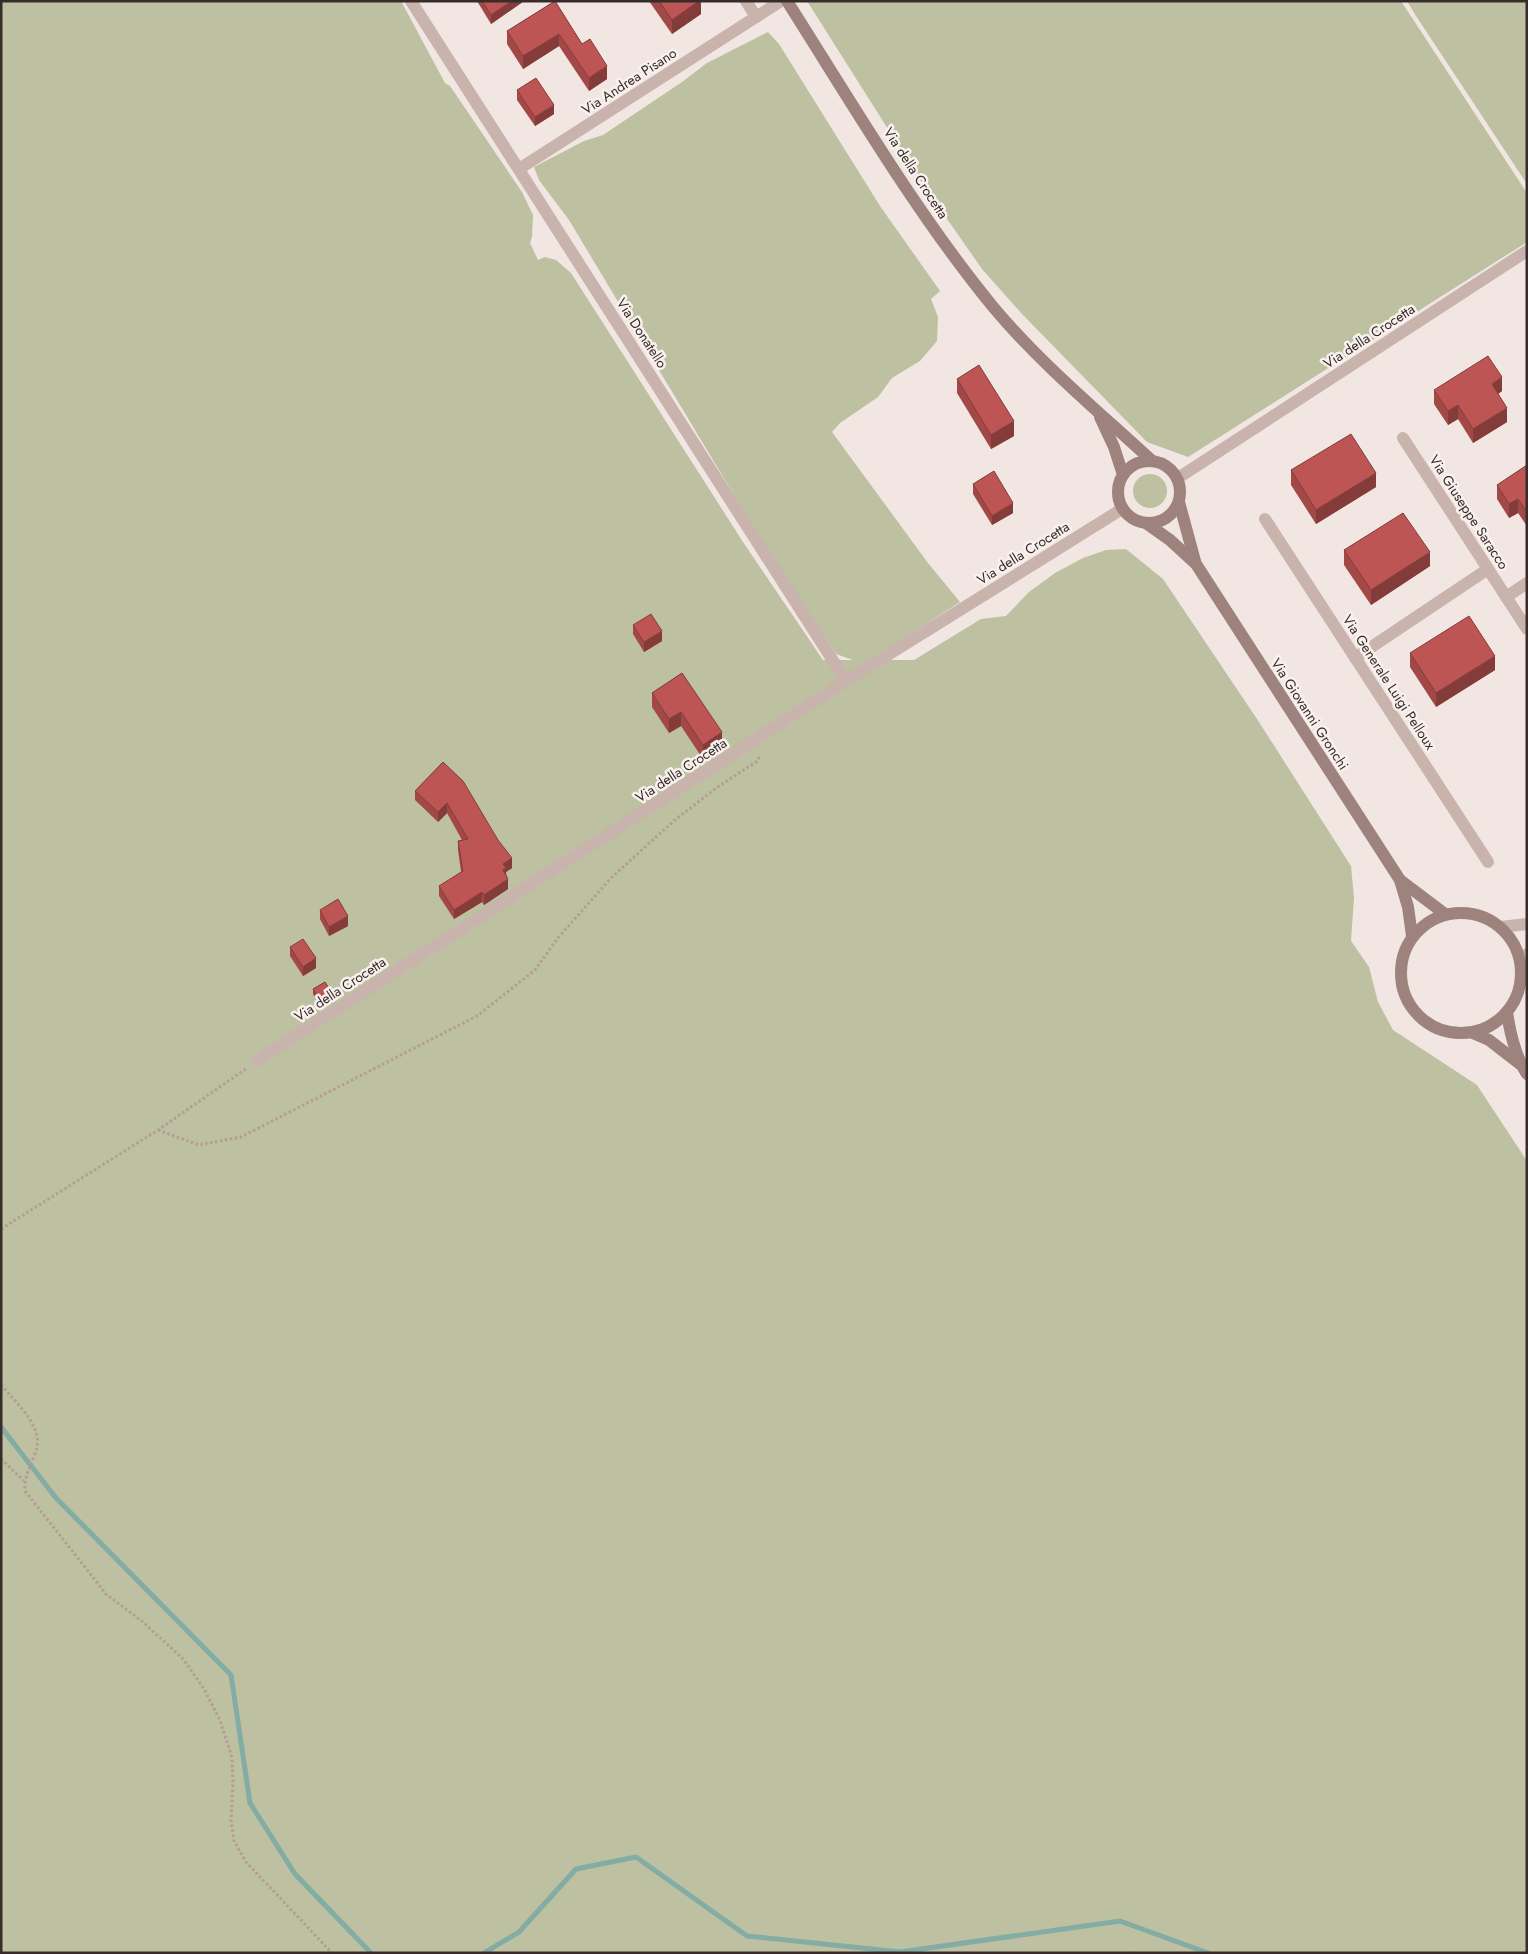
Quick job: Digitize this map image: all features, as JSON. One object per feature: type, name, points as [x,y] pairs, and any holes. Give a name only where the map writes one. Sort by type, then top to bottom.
[{"type":"street","name":"Via Donatello","points":[[411,1],[846,681]]},
{"type":"street","points":[[746,1],[756,17]]},
{"type":"street","name":"Via Andrea Pisano","points":[[519,169],[780,1]]},
{"type":"street","name":"Via della Crocetta","points":[[787,1],[954,256],[1008,323],[1098,413],[1151,460]]},
{"type":"street","name":"Via della Crocetta","points":[[1178,478],[1527,251]]},
{"type":"street","name":"Via della Crocetta","points":[[1098,413],[1114,447],[1123,475]]},
{"type":"street","name":"Via Giuseppe Saracco","points":[[1403,438],[1527,629]]},
{"type":"street","points":[[1151,460],[1167,466],[1178,478],[1180,486],[1179,502],[1176,510],[1163,520],[1146,523],[1137,521],[1122,509],[1118,492],[1123,475],[1135,464],[1151,460]]},
{"type":"street","name":"Via Giovanni Gronchi","points":[[1179,502],[1196,564]]},
{"type":"street","name":"Via della Crocetta","points":[[258,1060],[846,681],[1122,509]]},
{"type":"street","name":"Via Generale Luigi Pelloux","points":[[1265,519],[1488,862]]},
{"type":"street","name":"Via Giovanni Gronchi","points":[[1146,523],[1170,540],[1196,564],[1400,880],[1445,914]]},
{"type":"street","points":[[1355,658],[1488,569]]},
{"type":"street","points":[[1506,597],[1527,583]]},
{"type":"street","name":"Via Giovanni Gronchi","points":[[1400,880],[1412,936]]},
{"type":"street","points":[[1445,914],[1474,914],[1501,927],[1511,938],[1524,959],[1521,982],[1516,998],[1507,1012],[1492,1025],[1473,1032],[1455,1034],[1437,1029],[1422,1020],[1409,1006],[1402,989],[1400,971],[1403,953],[1412,936],[1426,923],[1445,914]]},
{"type":"street","points":[[1501,927],[1527,924]]},
{"type":"street","points":[[1507,1012],[1509,1030],[1524,1069]]},
{"type":"street","points":[[1473,1032],[1489,1040],[1524,1069]]},
{"type":"path","points":[[158,1130],[199,1146],[241,1138],[477,1016],[535,970],[558,938],[611,878],[676,819],[719,786],[756,762],[761,754]]},
{"type":"path","points":[[1,1229],[158,1130],[258,1060]]},
{"type":"path","points":[[1,1385],[36,1429],[39,1444],[24,1481],[25,1491],[106,1594],[142,1622],[184,1660],[204,1689],[220,1720],[232,1758],[231,1820],[234,1841],[246,1862],[332,1953]]},
{"type":"path","points":[[1,1459],[24,1481]]},
{"type":"path","points":[[1132,1953],[1138,1953]]},
{"type":"green space","points":[[1,1],[401,1],[445,83],[450,86],[522,192],[533,215],[530,243],[538,260],[545,257],[556,260],[571,273],[743,542],[823,660],[853,660],[836,654],[764,545],[569,220],[539,180],[534,167],[584,141],[603,135],[707,63],[768,32],[779,44],[880,206],[940,291],[931,299],[938,317],[937,341],[920,361],[892,378],[878,397],[840,423],[832,432],[928,563],[960,602],[871,660],[914,660],[981,619],[1006,616],[1029,592],[1055,573],[1083,558],[1106,550],[1126,549],[1163,579],[1257,719],[1351,866],[1354,898],[1351,941],[1369,967],[1378,1002],[1393,1030],[1477,1085],[1527,1161],[1527,1953],[1,1953]]},
{"type":"green space","points":[[807,1],[1401,1],[1527,193],[1527,242],[1188,457],[1147,442],[1023,315],[982,269],[924,186]]},
{"type":"green space","points":[[1407,1],[1527,1],[1527,184],[1416,16]]},
{"type":"green space","points":[[1150,474],[1157,475],[1162,479],[1166,484],[1166,498],[1162,503],[1157,507],[1150,508],[1143,507],[1138,503],[1134,498],[1133,491],[1134,484],[1138,479],[1143,475]]},
{"type":"building","points":[[482,1],[512,1],[491,15]]},
{"type":"building","points":[[555,1],[582,44],[590,39],[607,66],[589,78],[559,34],[523,56],[507,31]]},
{"type":"building","points":[[659,1],[699,1],[672,20]]},
{"type":"building","points":[[536,78],[554,105],[535,117],[517,90]]},
{"type":"building","points":[[1488,356],[1502,377],[1492,384],[1507,408],[1473,429],[1458,405],[1448,411],[1434,390]]},
{"type":"building","points":[[979,365],[1014,421],[991,435],[957,379]]},
{"type":"building","points":[[1351,434],[1376,473],[1316,510],[1291,470]]},
{"type":"building","points":[[1527,465],[1527,512],[1518,499],[1509,504],[1497,485]]},
{"type":"building","points":[[994,471],[1013,503],[992,516],[973,484]]},
{"type":"building","points":[[1403,513],[1430,552],[1371,590],[1344,550]]},
{"type":"building","points":[[651,614],[662,631],[644,642],[633,625]]},
{"type":"building","points":[[1469,616],[1495,656],[1436,693],[1410,653]]},
{"type":"building","points":[[682,673],[722,732],[703,745],[681,712],[669,719],[652,693]]},
{"type":"building","points":[[443,762],[463,781],[498,840],[512,858],[503,864],[506,868],[503,870],[508,879],[484,895],[482,892],[454,910],[439,886],[463,871],[458,841],[468,839],[447,803],[438,812],[415,791]]},
{"type":"building","points":[[338,899],[348,916],[329,927],[320,910]]},
{"type":"building","points":[[303,939],[316,958],[303,967],[290,947]]},
{"type":"building","points":[[325,982],[334,996],[322,1004],[313,989]]},
{"type":"waterway","points":[[1,1427],[56,1498],[231,1675],[250,1803],[295,1874],[371,1953]]},
{"type":"waterway","points":[[484,1953],[519,1932],[576,1869],[636,1857],[747,1936],[900,1952],[1120,1921],[1208,1953]]}]
